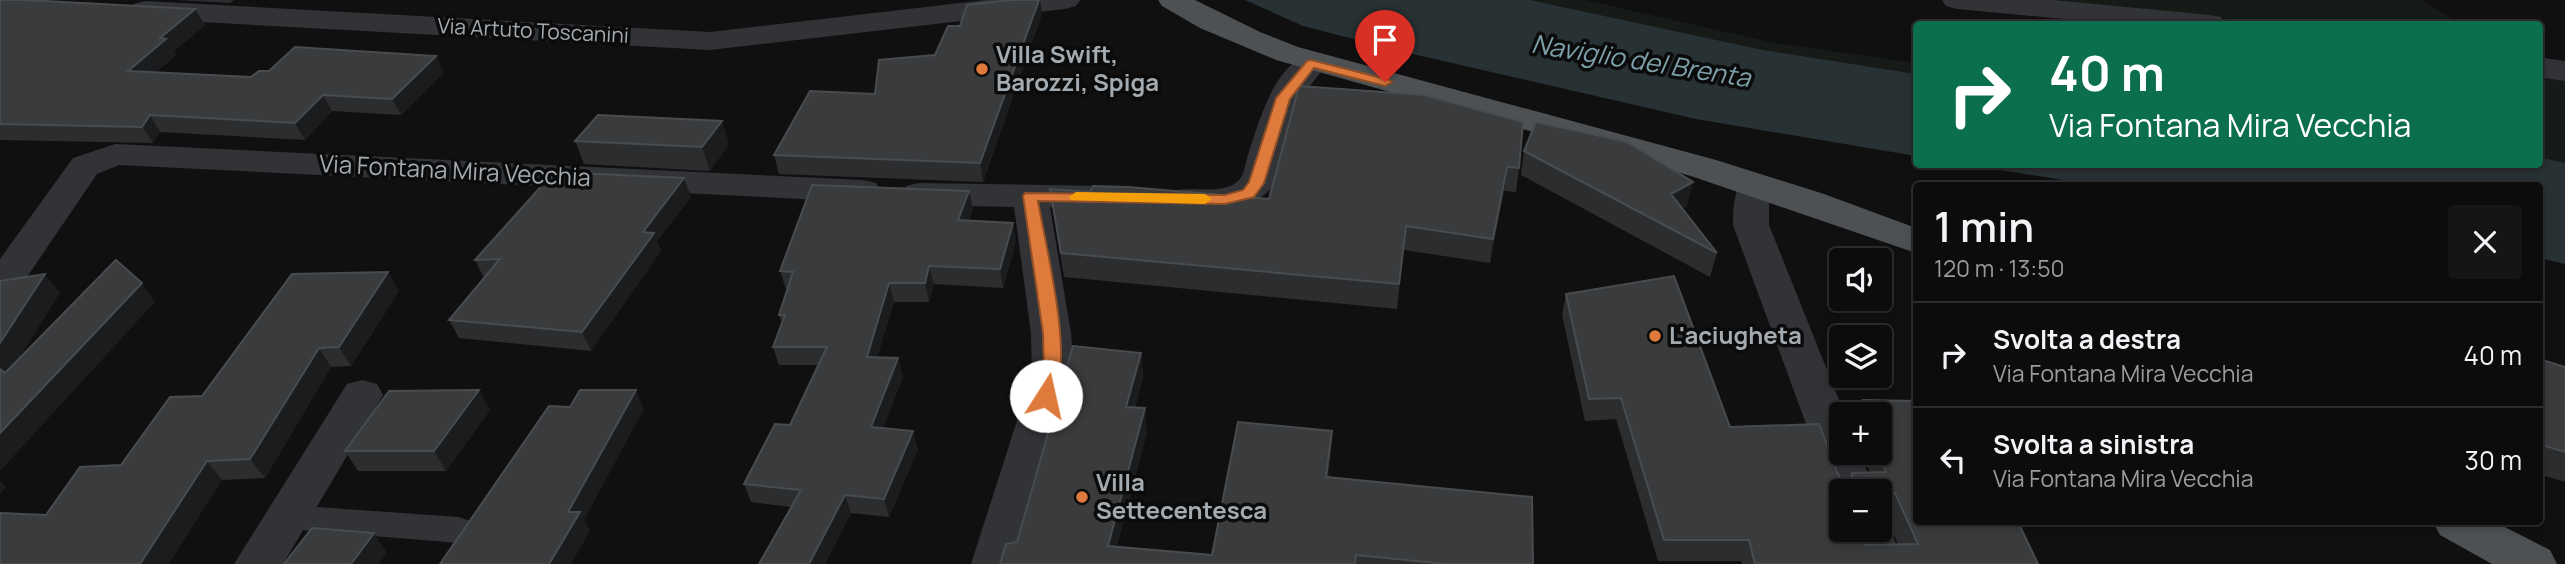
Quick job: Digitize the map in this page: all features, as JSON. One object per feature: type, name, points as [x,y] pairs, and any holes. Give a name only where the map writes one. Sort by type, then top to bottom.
[{"type":"main road","points":[[1173,0],[1249,41],[1311,64],[1485,107],[1756,185],[1913,241]]},
{"type":"main road","points":[[2462,525],[2533,564]]},
{"type":"street","name":"Via Artuto Toscanini","points":[[111,8],[710,41],[1065,0]]},
{"type":"street","points":[[1957,0],[2178,21]]},
{"type":"street","name":"Via Fontana Mira Vecchia","points":[[0,287],[85,166],[116,154],[896,193],[1225,199],[1248,194],[1256,183],[1283,98],[1311,64]]},
{"type":"street","points":[[2543,68],[2565,71]]},
{"type":"street","points":[[1756,185],[1751,225],[1848,479]]},
{"type":"street","points":[[995,564],[1053,374],[1051,333],[1030,196]]},
{"type":"street","points":[[258,564],[362,395]]},
{"type":"street","points":[[1873,542],[1881,564]]},
{"type":"lane","points":[[288,517],[459,530]]},
{"type":"shaded area","points":[[1530,0],[1585,0],[1770,42],[1913,63],[1913,74],[1763,50]]},
{"type":"shaded area","points":[[2050,0],[2422,0],[2455,21],[2251,21],[2054,3]]},
{"type":"shaded area","points":[[2543,75],[2565,78],[2565,163],[2543,158]]},
{"type":"water","name":"Naviglio del Brenta","points":[[1245,0],[1530,0],[1763,50],[1913,74],[1913,155],[1696,119],[1303,26]]},
{"type":"water","points":[[2543,158],[2565,163],[2565,264],[2543,259],[2543,182],[2075,182],[1988,168],[2543,168]]},
{"type":"building","points":[[0,0],[195,9],[160,38],[166,39],[128,71],[251,77],[259,71],[269,71],[295,47],[436,56],[392,99],[323,95],[295,123],[150,115],[142,127],[0,124]]},
{"type":"building","points":[[1039,0],[980,163],[774,155],[810,91],[875,94],[879,60],[935,55],[948,26],[960,26],[967,5]]},
{"type":"building","points":[[1299,86],[1424,95],[1523,122],[1519,168],[1507,167],[1493,239],[1406,226],[1399,284],[1061,253],[1050,189],[1090,192],[1093,186],[1128,187],[1269,199]]},
{"type":"building","points":[[598,115],[722,121],[702,147],[575,141]]},
{"type":"building","points":[[1536,122],[1627,142],[1693,182],[1671,194],[1717,253],[1524,151]]},
{"type":"building","points":[[554,172],[684,178],[643,232],[654,233],[582,332],[449,320],[500,259],[475,260]]},
{"type":"building","points":[[812,185],[969,191],[958,220],[1013,223],[1000,269],[929,266],[925,283],[889,283],[867,357],[898,358],[871,427],[913,431],[884,499],[845,495],[809,564],[759,564],[801,490],[744,484],[775,424],[790,425],[827,347],[773,347],[785,315],[779,315],[793,272],[780,271]]},
{"type":"building","points":[[116,260],[142,283],[0,433],[0,369],[5,373]]},
{"type":"building","points":[[388,272],[339,347],[319,348],[250,459],[207,461],[140,564],[0,564],[0,513],[46,515],[80,467],[121,465],[170,397],[202,396],[292,274]]},
{"type":"building","points":[[45,274],[0,343],[0,281]]},
{"type":"building","points":[[1674,276],[1730,427],[1819,424],[1829,451],[1829,465],[1834,465],[1840,479],[1829,479],[1829,542],[1864,542],[1865,545],[1918,544],[1895,493],[1892,493],[1892,479],[1852,479],[1852,473],[1886,472],[1884,465],[1892,465],[1892,402],[1863,400],[1913,401],[1913,525],[2019,525],[2038,564],[1755,564],[1749,540],[1664,540],[1621,398],[1589,399],[1566,294]]},
{"type":"building","points":[[1073,346],[1141,353],[1126,407],[1145,408],[1108,546],[1212,555],[1238,422],[1332,431],[1326,477],[1532,497],[1533,564],[1446,564],[1356,555],[1355,564],[1000,564],[1006,544],[1017,542]]},
{"type":"building","points":[[2543,360],[2565,367],[2565,452],[2543,445]]},
{"type":"building","points":[[479,390],[434,451],[345,451],[389,391]]},
{"type":"building","points":[[580,390],[636,390],[568,512],[580,512],[549,564],[440,564],[549,406],[570,407]]},
{"type":"building","points":[[312,528],[374,533],[351,564],[284,564]]},
{"type":"slow traffic","points":[[1076,197],[1205,199]]},
{"type":"place","name":"Villa Swift, Barozzi, Spiga","points":[[982,69]]},
{"type":"place","name":"L'aciugheta","points":[[1655,336]]},
{"type":"place","name":"Villa Settecentesca","points":[[1082,497]]},
{"type":"route","points":[[1046,396],[1053,374],[1051,333],[1030,196],[1225,199],[1248,194],[1256,183],[1283,98],[1311,64],[1385,82]]}]
